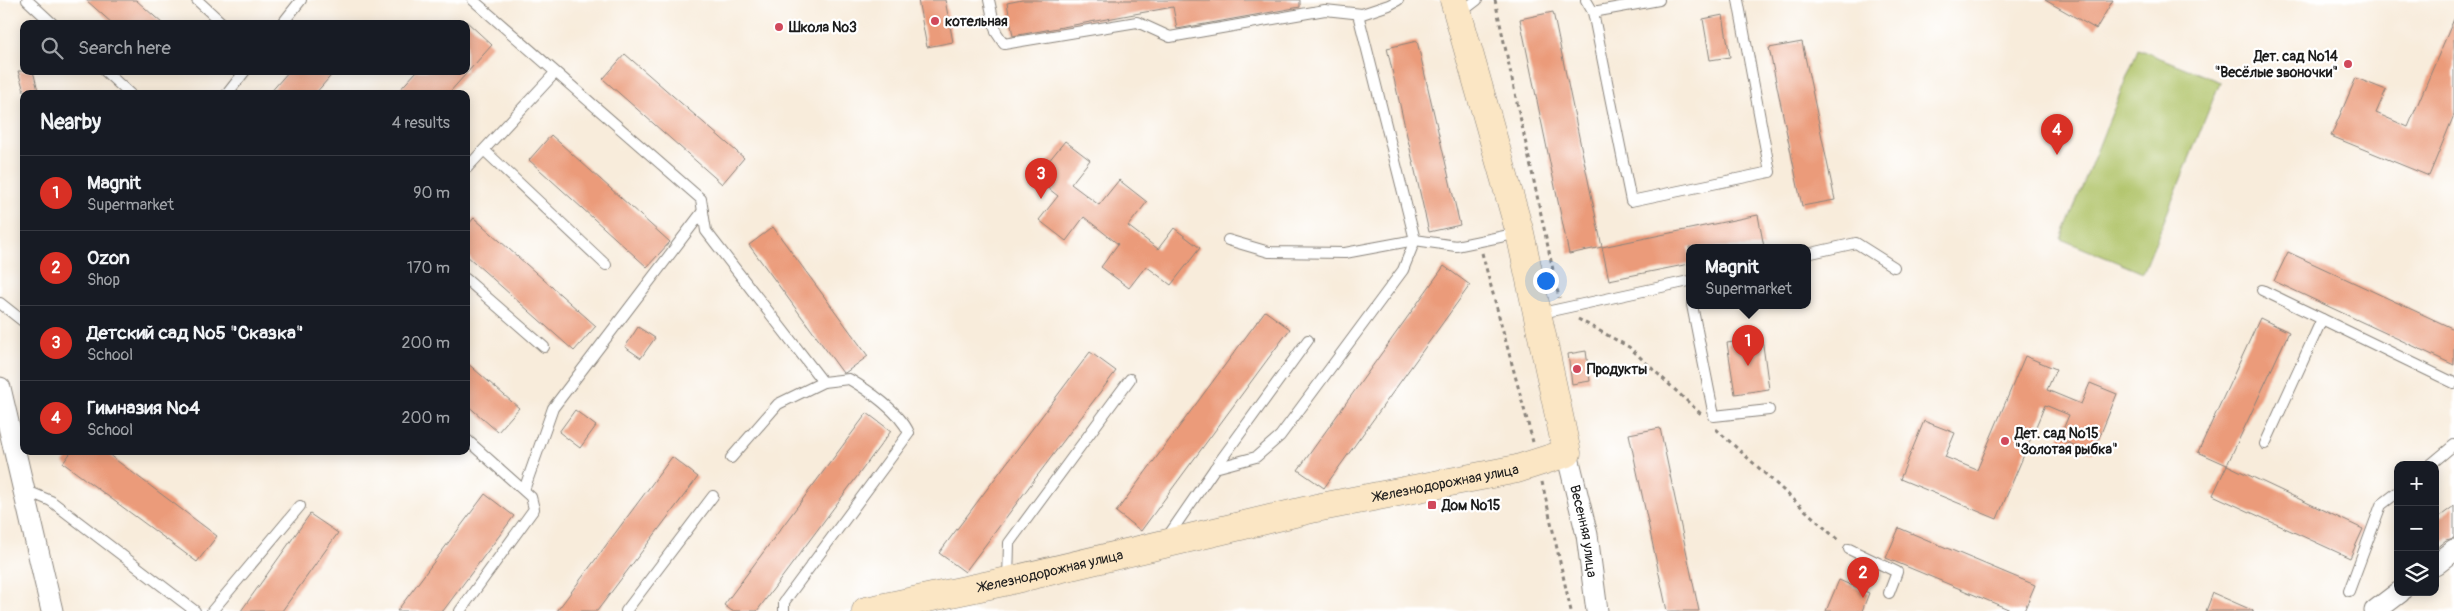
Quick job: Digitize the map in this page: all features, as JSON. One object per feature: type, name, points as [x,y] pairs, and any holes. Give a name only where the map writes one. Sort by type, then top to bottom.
[{"type":"street","points":[[1462,5],[1520,233],[1549,312],[1568,453]]},
{"type":"street","points":[[0,388],[52,611]]},
{"type":"street","name":"Железнодорожная улица","points":[[866,611],[1008,581],[1316,508],[1517,468],[1568,453]]},
{"type":"street","name":"Весенняя улица","points":[[1568,453],[1587,535],[1597,611]]},
{"type":"street","points":[[2439,562],[2454,550]]},
{"type":"street","points":[[2375,611],[2395,596]]},
{"type":"lane","points":[[27,0],[49,20]]},
{"type":"lane","points":[[197,0],[219,20]]},
{"type":"lane","points":[[285,20],[301,0]]},
{"type":"lane","points":[[473,0],[701,199],[706,231],[823,382]]},
{"type":"lane","points":[[989,0],[996,32],[1004,44],[1137,22],[1170,37],[1324,10],[1362,14],[1389,6],[1398,0]]},
{"type":"lane","points":[[1586,0],[1593,12],[1631,202],[1770,172],[1738,0]]},
{"type":"lane","points":[[1593,12],[1659,0]]},
{"type":"lane","points":[[1215,468],[1256,457],[1280,436],[1403,270],[1415,240],[1358,14]]},
{"type":"lane","points":[[470,165],[555,73]]},
{"type":"lane","points":[[110,75],[126,90]]},
{"type":"lane","points":[[230,90],[242,75]]},
{"type":"lane","points":[[484,150],[606,265]]},
{"type":"lane","points":[[524,490],[553,408],[703,211]]},
{"type":"lane","points":[[1228,240],[1269,252],[1345,253],[1415,240],[1456,246],[1520,233]]},
{"type":"lane","points":[[1811,253],[1856,243],[1894,267]]},
{"type":"lane","points":[[470,282],[544,347]]},
{"type":"lane","points":[[1549,312],[1686,286]]},
{"type":"lane","points":[[2262,290],[2454,383]]},
{"type":"lane","points":[[0,303],[20,319]]},
{"type":"lane","points":[[1693,309],[1714,416],[1769,410]]},
{"type":"lane","points":[[2266,444],[2322,319]]},
{"type":"lane","points":[[1161,545],[1308,340]]},
{"type":"lane","points":[[731,458],[778,404],[823,382],[849,379],[862,387],[904,422],[909,433],[784,602],[784,611]]},
{"type":"lane","points":[[1008,581],[1009,543],[1130,380]]},
{"type":"lane","points":[[460,611],[534,509],[531,497],[470,443]]},
{"type":"lane","points":[[2435,461],[2454,445]]},
{"type":"lane","points":[[24,490],[51,501],[195,611]]},
{"type":"lane","points":[[2348,591],[2381,505],[2394,495]]},
{"type":"lane","points":[[626,611],[713,496]]},
{"type":"lane","points":[[212,611],[300,506]]},
{"type":"lane","points":[[1849,549],[1897,572],[1889,593]]},
{"type":"path","points":[[1495,0],[1549,312]]},
{"type":"path","points":[[1478,242],[1538,461],[1571,611]]},
{"type":"green space","points":[[2138,49],[2220,82],[2143,273],[2061,239]]},
{"type":"building","points":[[86,0],[136,0],[158,20],[108,20]]},
{"type":"building","name":"котельная","points":[[918,0],[945,0],[953,42],[927,47]]},
{"type":"building","points":[[1022,0],[1300,0],[1300,7],[1177,29],[1173,7],[1013,36],[1007,3]]},
{"type":"building","points":[[2045,0],[2113,0],[2096,29]]},
{"type":"building","points":[[1553,12],[1602,247],[1569,254],[1520,19]]},
{"type":"building","points":[[1723,15],[1730,57],[1710,60],[1703,19]]},
{"type":"building","points":[[2454,19],[2454,115],[2429,176],[2331,136],[2356,78],[2386,90],[2376,113],[2408,127]]},
{"type":"building","points":[[470,25],[492,45],[470,70]]},
{"type":"building","points":[[1417,41],[1460,225],[1429,232],[1387,48]]},
{"type":"building","points":[[1802,42],[1835,200],[1802,206],[1769,48]]},
{"type":"building","points":[[625,54],[744,158],[722,184],[603,79]]},
{"type":"building","points":[[18,71],[20,71],[20,75],[34,75],[38,90],[24,90]]},
{"type":"building","points":[[286,75],[332,75],[318,90],[272,90]]},
{"type":"building","points":[[413,75],[465,75],[452,90],[400,90]]},
{"type":"building","points":[[551,135],[670,242],[647,267],[529,160]]},
{"type":"building","points":[[1065,141],[1090,160],[1071,184],[1099,205],[1119,180],[1147,202],[1128,226],[1158,249],[1174,228],[1200,248],[1171,285],[1146,266],[1129,288],[1101,267],[1118,244],[1084,217],[1066,241],[1039,220],[1058,196],[1035,178]]},
{"type":"building","points":[[1758,215],[1763,244],[1686,244],[1686,265],[1609,280],[1602,247]]},
{"type":"building","points":[[474,218],[596,326],[574,351],[470,259],[470,222]]},
{"type":"building","points":[[773,227],[868,356],[845,373],[843,373],[749,245]]},
{"type":"building","points":[[2288,252],[2454,329],[2454,365],[2274,281]]},
{"type":"building","points":[[1444,266],[1470,285],[1324,488],[1298,470]]},
{"type":"building","points":[[1265,311],[1290,329],[1141,531],[1116,512]]},
{"type":"building","points":[[2260,318],[2289,332],[2227,465],[2198,452]]},
{"type":"building","points":[[638,327],[655,338],[641,358],[625,347]]},
{"type":"building","points":[[1762,338],[1769,389],[1735,394],[1727,343]]},
{"type":"building","name":"Продукты","points":[[1586,351],[1590,381],[1572,384],[1568,354]]},
{"type":"building","points":[[1090,352],[1116,371],[965,572],[939,553]]},
{"type":"building","points":[[2025,356],[2056,369],[2047,390],[2081,404],[2090,383],[2117,394],[2093,453],[2059,439],[2069,415],[2045,405],[1997,519],[1900,479],[1924,421],[1955,433],[1945,457],[1977,470]]},
{"type":"building","points":[[470,365],[519,408],[498,432],[470,408]]},
{"type":"building","points":[[575,410],[596,426],[580,448],[559,432]]},
{"type":"building","points":[[867,413],[891,431],[757,611],[732,611],[724,605]]},
{"type":"building","points":[[1660,428],[1699,611],[1667,611],[1629,434]]},
{"type":"building","points":[[69,455],[109,455],[217,536],[197,562],[63,463]]},
{"type":"building","points":[[672,457],[698,477],[597,611],[557,611]]},
{"type":"building","points":[[2227,465],[2363,529],[2350,558],[2213,495]]},
{"type":"building","points":[[485,494],[514,516],[443,611],[397,611]]},
{"type":"building","points":[[2454,506],[2454,538],[2446,540],[2439,546],[2439,517]]},
{"type":"building","points":[[310,514],[338,533],[282,611],[241,611]]},
{"type":"building","points":[[1899,528],[2035,585],[2024,611],[2013,611],[1886,558]]},
{"type":"building","points":[[1839,580],[1869,593],[1862,611],[1826,611]]},
{"type":"building","points":[[2213,593],[2254,611],[2206,611]]},
{"type":"place","name":"котельная","points":[[935,21]]},
{"type":"place","name":"Школа №3","points":[[779,27]]},
{"type":"place","name":"Дет. сад №14 \"Весёлые звоночки\"","points":[[2348,64]]},
{"type":"place","name":"Гимназия №4","points":[[2057,155]]},
{"type":"place","name":"Детский сад №5 \"Сказка\"","points":[[1041,199]]},
{"type":"place","name":"Magnit","points":[[1748,366]]},
{"type":"place","name":"Продукты","points":[[1577,369]]},
{"type":"place","name":"Дет. сад №15 \"Золотая рыбка\"","points":[[2005,441]]},
{"type":"place","name":"Дом №15","points":[[1432,505]]},
{"type":"place","name":"Ozon","points":[[1863,598]]}]
